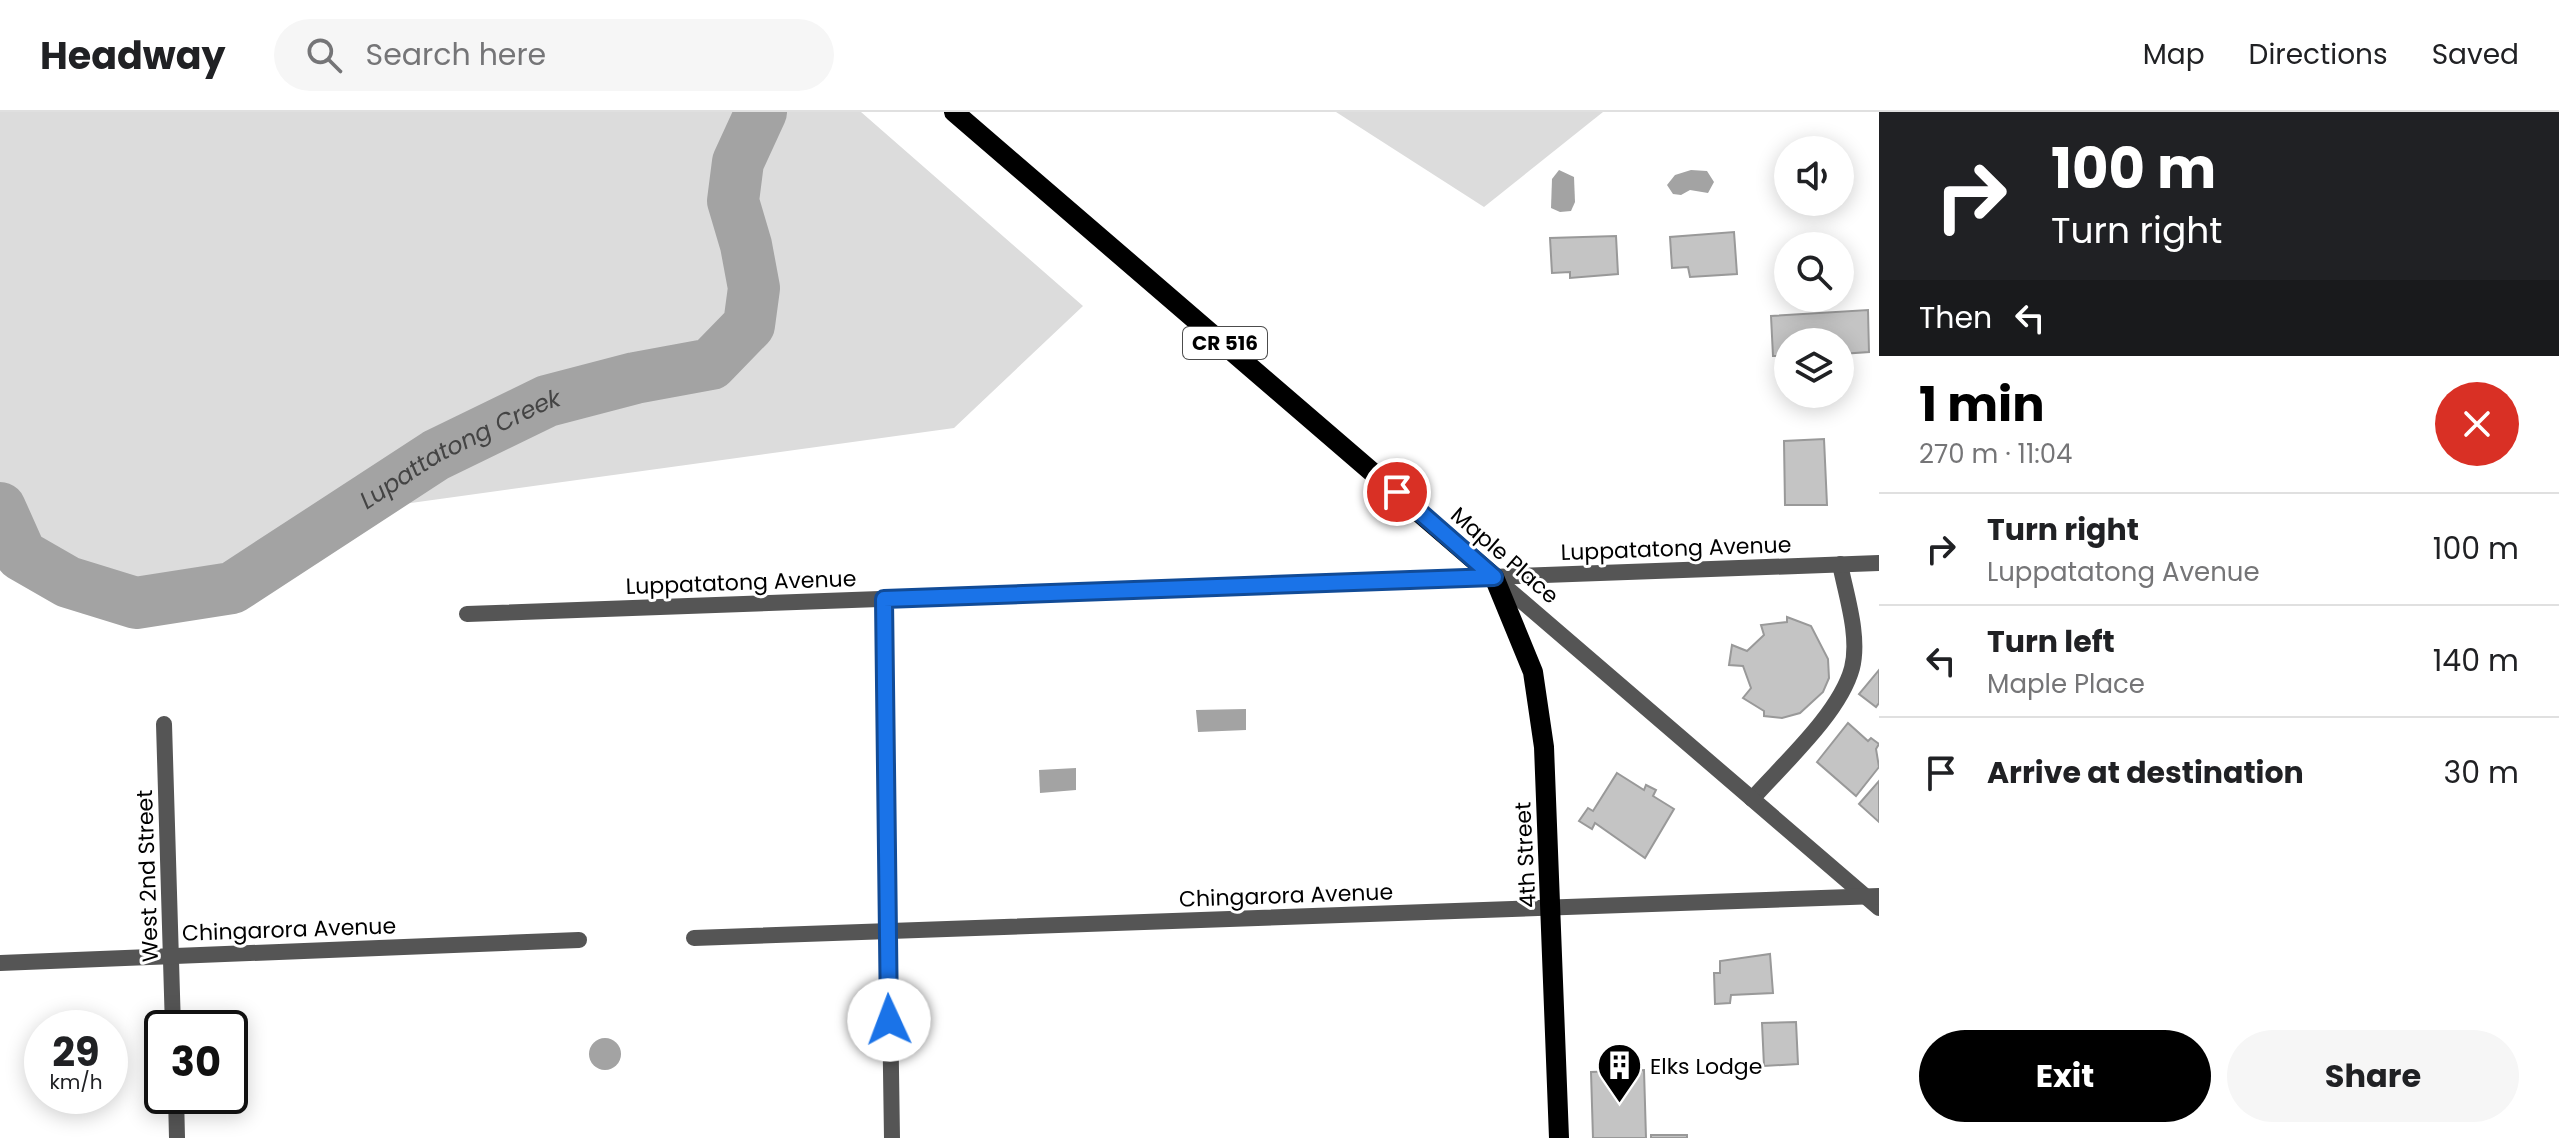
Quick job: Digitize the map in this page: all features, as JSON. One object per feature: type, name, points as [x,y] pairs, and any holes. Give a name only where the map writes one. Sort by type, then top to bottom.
[{"type":"main road","name":"Maple Place","points":[[954,112],[1494,577]]},
{"type":"main road","name":"4th Street","points":[[1494,577],[1533,672],[1544,747],[1559,1138]]},
{"type":"street","name":"Luppatatong Avenue","points":[[467,614],[1879,563]]},
{"type":"street","points":[[1752,799],[1841,694],[1853,666],[1853,631],[1840,564]]},
{"type":"street","name":"Maple Place","points":[[1494,577],[1752,799],[1872,896],[1879,908]]},
{"type":"street","points":[[884,599],[892,1138]]},
{"type":"street","name":"West 2nd Street","points":[[164,724],[172,1010]]},
{"type":"street","name":"Chingarora Avenue","points":[[694,938],[1872,896]]},
{"type":"street","name":"Chingarora Avenue","points":[[0,963],[579,940]]},
{"type":"street","points":[[176,1114],[177,1138]]},
{"type":"shaded area","points":[[0,112],[861,112],[1083,306],[954,428],[382,507],[258,601],[128,619],[22,575],[0,536]]},
{"type":"shaded area","points":[[1336,112],[1603,112],[1484,207]]},
{"type":"shaded area","points":[[1559,170],[1574,177],[1575,202],[1571,211],[1560,212],[1551,208],[1552,179]]},
{"type":"shaded area","points":[[1691,170],[1707,171],[1714,182],[1708,193],[1690,190],[1681,195],[1673,194],[1667,185],[1675,175]]},
{"type":"shaded area","points":[[1246,709],[1246,730],[1198,732],[1196,710]]},
{"type":"shaded area","points":[[1076,768],[1076,790],[1040,793],[1039,770]]},
{"type":"shaded area","points":[[605,1038],[617,1042],[621,1054],[617,1066],[605,1070],[593,1066],[589,1054],[593,1042]]},
{"type":"building","points":[[1734,232],[1737,274],[1690,277],[1688,267],[1672,268],[1670,237]]},
{"type":"building","points":[[1616,236],[1618,274],[1570,278],[1570,272],[1552,273],[1550,238]]},
{"type":"building","points":[[1868,310],[1869,352],[1854,353],[1854,328],[1774,328],[1773,356],[1771,316]]},
{"type":"building","points":[[1824,439],[1827,505],[1785,505],[1784,441]]},
{"type":"building","points":[[1787,617],[1811,626],[1828,659],[1829,678],[1823,692],[1800,713],[1782,718],[1764,716],[1764,711],[1743,698],[1751,688],[1743,666],[1729,665],[1732,645],[1747,651],[1764,635],[1761,625],[1787,622]]},
{"type":"building","points":[[1879,670],[1879,703],[1876,707],[1859,694]]},
{"type":"building","points":[[1848,723],[1868,741],[1871,738],[1879,744],[1876,749],[1879,767],[1856,796],[1817,762]]},
{"type":"building","points":[[1617,773],[1644,790],[1646,785],[1656,790],[1653,796],[1674,809],[1645,858],[1595,823],[1592,829],[1579,821],[1588,808],[1593,811]]},
{"type":"building","points":[[1879,781],[1879,822],[1859,804]]},
{"type":"building","points":[[1770,954],[1773,993],[1731,995],[1730,1003],[1715,1004],[1714,973],[1720,973],[1720,961]]},
{"type":"building","points":[[1796,1022],[1798,1064],[1764,1066],[1762,1023]]},
{"type":"building","name":"Elks Lodge","points":[[1644,1070],[1646,1138],[1593,1138],[1591,1072]]},
{"type":"building","points":[[1651,1135],[1687,1135],[1687,1138],[1651,1138]]},
{"type":"waterway","name":"Lupattatong Creek","points":[[0,508],[21,555],[68,582],[136,603],[232,588],[436,455],[547,401],[635,378],[711,364],[749,325],[754,288],[733,201],[738,162],[761,112]]},
{"type":"place","name":"Elks Lodge","points":[[1619,1105]]},
{"type":"route","points":[[889,1020],[884,599],[1494,577],[1397,492]]}]
